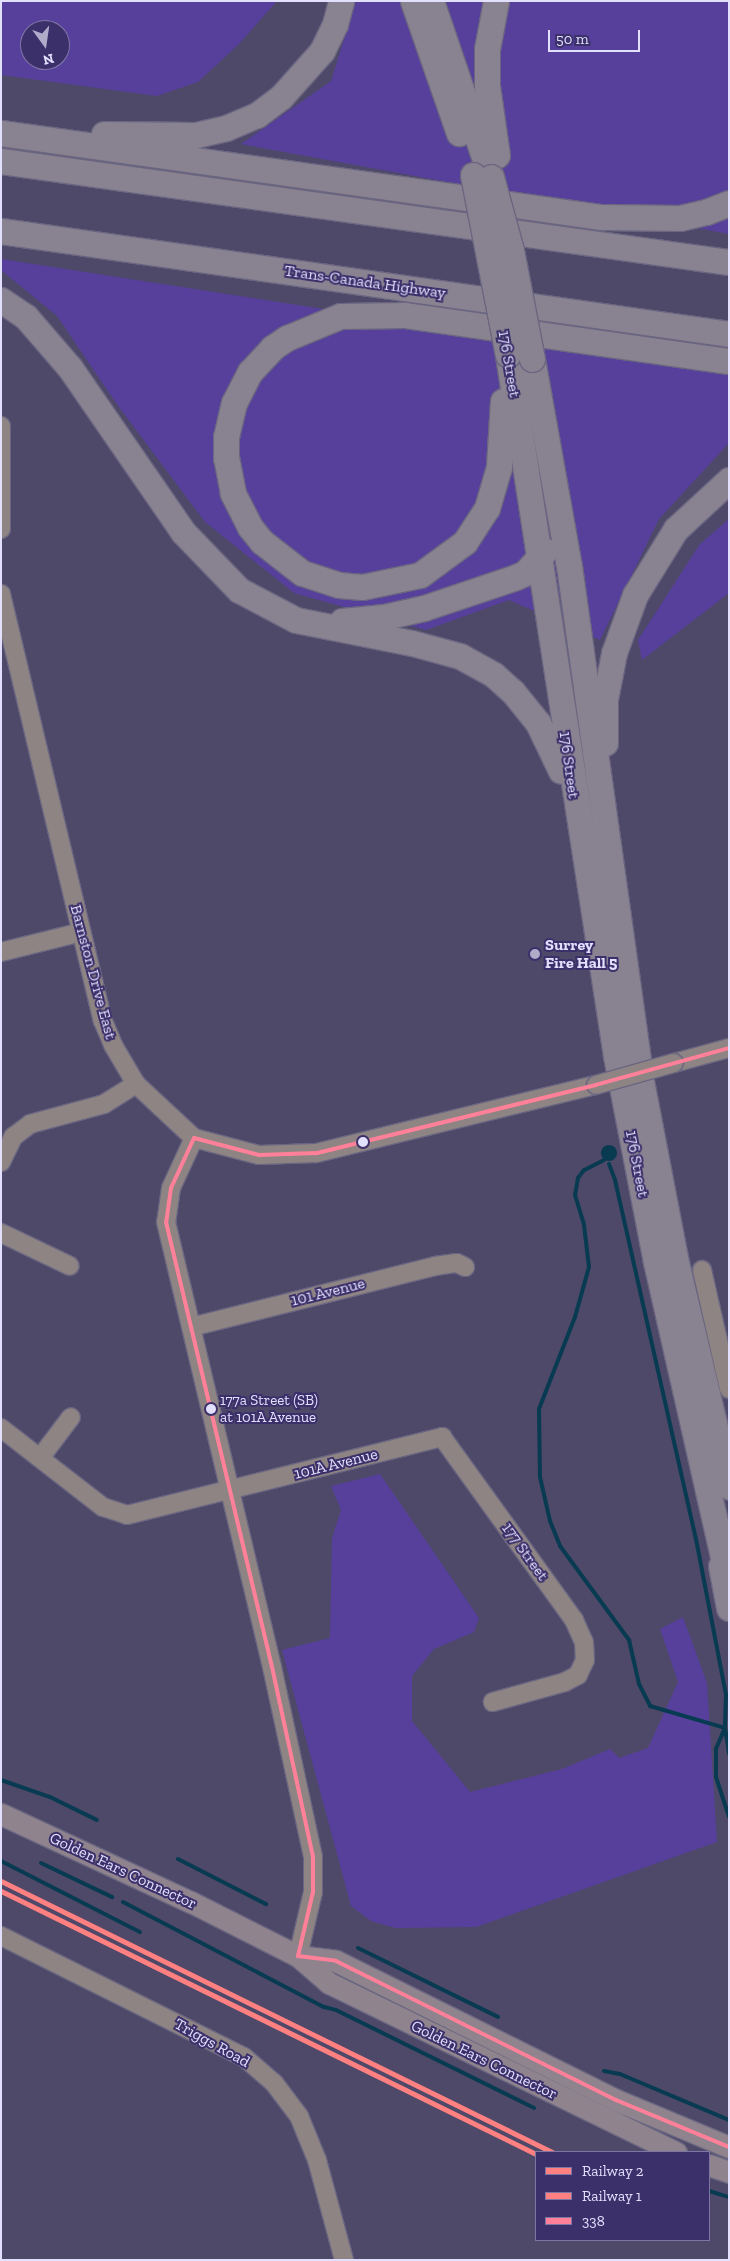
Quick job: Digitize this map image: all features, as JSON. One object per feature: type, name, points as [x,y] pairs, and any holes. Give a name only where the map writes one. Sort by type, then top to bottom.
[{"type":"highway","points":[[1,124],[167,137],[226,128],[257,115],[304,74],[322,51],[335,24],[341,1]]},
{"type":"highway","points":[[413,1],[489,177]]},
{"type":"highway","points":[[431,1],[489,177]]},
{"type":"highway","points":[[296,620],[353,621],[424,608],[525,573],[538,561],[548,542],[519,362],[495,294],[489,177],[487,49],[496,1]]},
{"type":"highway","points":[[1,133],[601,217],[680,218],[729,203]]},
{"type":"highway","points":[[1,161],[729,262]]},
{"type":"highway","name":"176 Street","points":[[489,177],[511,250],[519,362],[538,561],[617,1065],[716,1532]]},
{"type":"highway","name":"Trans-Canada Highway","points":[[1,231],[729,334]]},
{"type":"highway","points":[[1,300],[26,317],[70,368],[162,503],[220,574],[258,602],[296,620],[412,643],[460,656],[494,675],[513,692],[538,723],[553,749],[576,810]]},
{"type":"highway","points":[[519,362],[494,488],[477,527],[437,565],[420,575],[385,585],[339,585],[302,573],[275,554],[250,527],[233,493],[226,458],[226,437],[234,403],[250,372],[272,348],[322,322],[363,314],[404,315],[729,361]]},
{"type":"highway","name":"176 Street","points":[[519,362],[569,566],[622,960],[652,1142],[700,1372],[729,1487]]},
{"type":"highway","points":[[601,806],[606,699],[620,631],[639,588],[676,529],[729,480]]},
{"type":"highway","points":[[716,1532],[729,1583]]},
{"type":"highway","points":[[716,1532],[729,1608]]},
{"type":"main road","name":"Golden Ears Connector","points":[[1,1814],[190,1902],[298,1956],[329,1983],[674,2151]]},
{"type":"main road","name":"Golden Ears Connector","points":[[298,1956],[336,1961],[616,2100],[729,2147]]},
{"type":"main road","points":[[710,2165],[729,2172]]},
{"type":"street","points":[[1,426],[1,529]]},
{"type":"street","name":"Barnston Drive East","points":[[1,594],[103,1020],[113,1045],[136,1084],[194,1138],[260,1155],[316,1153],[596,1085],[729,1048]]},
{"type":"street","points":[[1,952],[81,932]]},
{"type":"street","points":[[1,1162],[13,1137],[30,1124],[104,1104],[136,1084]]},
{"type":"street","points":[[194,1138],[172,1188],[166,1222],[230,1490],[313,1857],[313,1892],[298,1956]]},
{"type":"street","points":[[1,1233],[70,1266]]},
{"type":"street","name":"101 Avenue","points":[[191,1327],[436,1266],[457,1263],[465,1267]]},
{"type":"street","points":[[702,1270],[729,1388]]},
{"type":"street","points":[[40,1458],[70,1416]]},
{"type":"street","name":"101A Avenue","points":[[1,1428],[103,1507],[121,1515],[140,1514],[442,1437]]},
{"type":"street","name":"177 Street","points":[[442,1437],[574,1620],[584,1642],[585,1660],[578,1675],[565,1682],[493,1702]]},
{"type":"street","name":"Triggs Road","points":[[1,1936],[244,2057],[274,2083],[299,2116],[317,2160],[344,2260]]},
{"type":"shaded area","points":[[1,1],[277,1],[240,43],[198,82],[157,96],[1,75]]},
{"type":"shaded area","points":[[356,1],[729,1],[729,234],[241,144],[331,81]]},
{"type":"shaded area","points":[[1,259],[729,372],[729,443],[659,519],[600,640],[509,600],[426,630],[294,593],[205,522],[116,403],[57,316],[1,270]]},
{"type":"shaded area","points":[[729,519],[729,593],[642,660],[638,640],[700,544]]},
{"type":"shaded area","points":[[380,1474],[479,1618],[474,1632],[434,1649],[412,1676],[412,1721],[470,1792],[562,1769],[610,1749],[619,1758],[648,1748],[678,1682],[660,1629],[683,1617],[707,1683],[717,1842],[476,1927],[395,1928],[371,1921],[351,1906],[282,1650],[330,1638],[332,1538],[341,1510],[331,1486]]},
{"type":"water","points":[[606,1145],[612,1145],[617,1150],[615,1159],[606,1161],[601,1156],[601,1150]]},
{"type":"waterway","points":[[604,1160],[584,1170],[578,1178],[575,1195],[584,1225],[589,1267],[575,1317],[539,1409],[540,1477],[550,1521],[560,1546],[629,1640],[639,1684],[650,1706],[725,1728]]},
{"type":"waterway","points":[[609,1164],[615,1180],[696,1539],[726,1695],[725,1728],[729,1754]]},
{"type":"waterway","points":[[724,1730],[716,1749],[716,1777],[729,1817]]},
{"type":"waterway","points":[[1,1780],[50,1797],[97,1820]]},
{"type":"waterway","points":[[178,1859],[266,1904]]},
{"type":"waterway","points":[[1,1861],[140,1932]]},
{"type":"waterway","points":[[41,1863],[112,1897]]},
{"type":"waterway","points":[[123,1902],[324,2007],[336,2010],[534,2108]]},
{"type":"waterway","points":[[358,1948],[498,2017]]},
{"type":"waterway","points":[[604,2071],[620,2074],[729,2120]]},
{"type":"waterway","points":[[710,2191],[729,2197]]},
{"type":"rail line","name":"2","points":[[1,1881],[550,2151]]},
{"type":"rail line","name":"1","points":[[1,1891],[535,2154]]},
{"type":"transit line","name":"338","points":[[729,1048],[596,1085],[316,1153],[259,1155],[194,1138],[171,1188],[166,1222],[272,1667],[313,1857],[313,1892],[298,1956],[336,1961],[616,2100],[729,2147]]},
{"type":"place","name":"Surrey Fire Hall 5","points":[[535,954]]},
{"type":"place","name":"177a Street (SB) at 101A Avenue","points":[[211,1409]]}]
